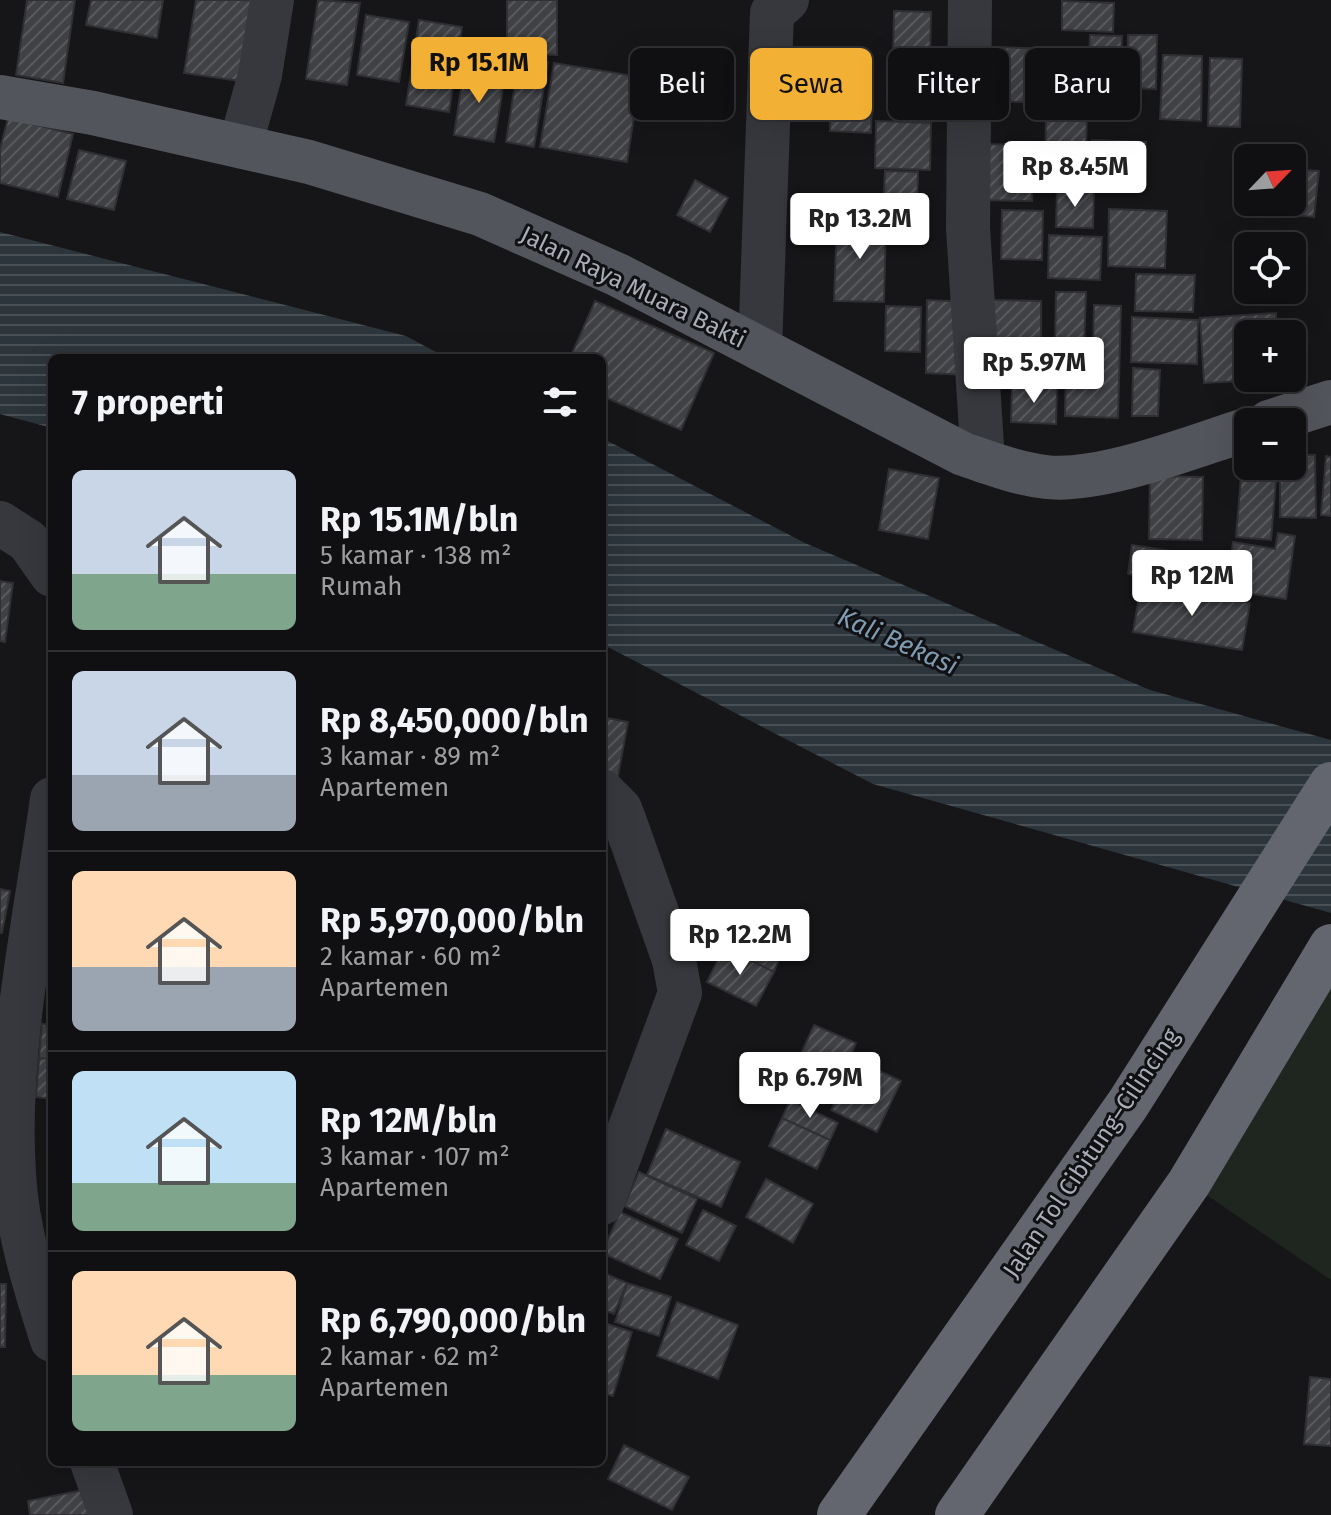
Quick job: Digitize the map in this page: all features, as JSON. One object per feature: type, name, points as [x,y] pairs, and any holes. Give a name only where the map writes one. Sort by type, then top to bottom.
[{"type":"highway","name":"Jalan Tol Cibitung–Cilincing","points":[[839,1515],[1128,1104],[1331,784]]},
{"type":"highway","points":[[957,1515],[1189,1183],[1331,946]]},
{"type":"main road","name":"Jalan Raya Muara Bakti","points":[[0,97],[93,113],[309,162],[480,214],[618,275],[963,454],[983,461],[1048,477],[1092,474],[1234,433]]},
{"type":"main road","points":[[1306,410],[1331,402]]},
{"type":"street","points":[[240,146],[260,75],[272,0]]},
{"type":"street","points":[[760,349],[772,13],[787,0]]},
{"type":"street","points":[[970,0],[968,228],[983,461]]},
{"type":"street","points":[[0,523],[28,541],[48,569]]},
{"type":"street","points":[[606,795],[620,809],[625,822],[674,960],[680,993],[606,1192]]},
{"type":"street","points":[[48,828],[21,1027],[14,1175],[38,1237],[48,1311]]},
{"type":"street","points":[[93,1466],[111,1515]]},
{"type":"shaded area","points":[[1331,946],[1331,1280],[1189,1183]]},
{"type":"water","points":[[0,232],[406,336],[440,354],[48,354],[48,427],[0,414]]},
{"type":"water","name":"Kali Bekasi","points":[[606,440],[805,543],[1150,690],[1331,740],[1331,913],[873,784],[606,646]]},
{"type":"building","points":[[27,0],[75,0],[63,83],[16,75]]},
{"type":"building","points":[[91,0],[163,0],[157,38],[86,25]]},
{"type":"building","points":[[196,0],[253,0],[240,81],[184,73]]},
{"type":"building","points":[[318,0],[360,3],[347,85],[306,79]]},
{"type":"building","points":[[507,0],[557,0],[557,55],[507,54]]},
{"type":"building","points":[[1062,1],[1114,3],[1113,32],[1062,30]]},
{"type":"building","points":[[894,11],[931,12],[930,48],[893,48]]},
{"type":"building","points":[[366,15],[409,22],[399,82],[357,75]]},
{"type":"building","points":[[419,20],[462,27],[449,112],[406,105]]},
{"type":"building","points":[[1090,35],[1122,36],[1122,48],[1090,48]]},
{"type":"building","points":[[1128,35],[1157,35],[1156,89],[1140,88],[1140,48],[1128,48]]},
{"type":"building","points":[[996,47],[1025,48],[1025,102],[1009,102],[1009,48]]},
{"type":"building","points":[[1163,55],[1202,56],[1201,121],[1160,119]]},
{"type":"building","points":[[519,58],[548,62],[534,147],[506,142]]},
{"type":"building","points":[[1210,58],[1242,59],[1240,127],[1208,126]]},
{"type":"building","points":[[554,63],[630,75],[630,120],[633,120],[627,162],[540,147]]},
{"type":"building","points":[[464,69],[505,76],[494,142],[454,135]]},
{"type":"building","points":[[8,118],[73,134],[58,197],[0,183],[0,149]]},
{"type":"building","points":[[830,120],[871,120],[871,133],[830,131]]},
{"type":"building","points":[[1046,120],[1087,120],[1085,182],[1045,181]]},
{"type":"building","points":[[876,121],[931,123],[930,170],[875,168]]},
{"type":"building","points":[[1092,140],[1146,142],[1145,183],[1091,181]]},
{"type":"building","points":[[980,144],[1034,145],[1032,201],[978,200]]},
{"type":"building","points":[[79,150],[126,161],[114,210],[67,199]]},
{"type":"building","points":[[1306,170],[1319,171],[1314,217],[1304,216]]},
{"type":"building","points":[[885,171],[918,172],[917,215],[883,214]]},
{"type":"building","points":[[695,180],[728,198],[710,232],[677,215]]},
{"type":"building","points":[[1057,190],[1094,191],[1093,228],[1056,227]]},
{"type":"building","points":[[1109,209],[1167,211],[1165,268],[1108,266]]},
{"type":"building","points":[[1002,210],[1043,211],[1042,260],[1001,259]]},
{"type":"building","points":[[837,219],[886,221],[884,302],[834,301]]},
{"type":"building","points":[[1049,235],[1102,237],[1100,280],[1048,278]]},
{"type":"building","points":[[1136,274],[1195,275],[1193,312],[1135,311]]},
{"type":"building","points":[[1056,292],[1086,292],[1084,348],[1055,347]]},
{"type":"building","points":[[927,300],[969,302],[967,375],[926,373]]},
{"type":"building","points":[[989,300],[1041,301],[1041,349],[988,347]]},
{"type":"building","points":[[595,301],[714,353],[681,430],[606,398],[606,354],[572,354]]},
{"type":"building","points":[[1094,305],[1121,306],[1118,418],[1065,416],[1066,356],[1093,356]]},
{"type":"building","points":[[886,306],[921,307],[920,352],[885,351]]},
{"type":"building","points":[[1276,313],[1276,320],[1234,320],[1234,381],[1204,383],[1200,318]]},
{"type":"building","points":[[1132,317],[1198,320],[1197,364],[1131,362]]},
{"type":"building","points":[[1133,368],[1160,370],[1158,416],[1132,416]]},
{"type":"building","points":[[1012,386],[1057,388],[1056,424],[1011,422]]},
{"type":"building","points":[[1306,455],[1315,455],[1316,518],[1280,517],[1280,480],[1306,480]]},
{"type":"building","points":[[1326,456],[1331,457],[1331,516],[1321,515]]},
{"type":"building","points":[[889,469],[939,478],[928,539],[879,530]]},
{"type":"building","points":[[1150,476],[1203,477],[1202,540],[1149,539]]},
{"type":"building","points":[[1241,480],[1276,480],[1271,540],[1236,537]]},
{"type":"building","points":[[1278,533],[1295,536],[1286,599],[1226,590],[1233,542],[1275,549]]},
{"type":"building","points":[[1132,545],[1185,553],[1181,582],[1128,574]]},
{"type":"building","points":[[0,581],[13,583],[5,642],[0,641]]},
{"type":"building","points":[[1141,585],[1250,603],[1242,650],[1133,632]]},
{"type":"building","points":[[606,718],[628,722],[618,776],[606,774]]},
{"type":"building","points":[[0,889],[10,891],[2,933],[0,933]]},
{"type":"building","points":[[732,928],[782,953],[774,972],[724,947]]},
{"type":"building","points":[[724,947],[774,972],[756,1006],[707,982]]},
{"type":"building","points":[[42,1024],[48,1025],[48,1059],[39,1058]]},
{"type":"building","points":[[814,1025],[856,1043],[838,1084],[796,1065]]},
{"type":"building","points":[[39,1058],[48,1059],[48,1098],[36,1097]]},
{"type":"building","points":[[854,1059],[901,1081],[877,1132],[831,1110]]},
{"type":"building","points":[[790,1100],[838,1123],[830,1140],[782,1118]]},
{"type":"building","points":[[782,1118],[830,1140],[817,1169],[769,1146]]},
{"type":"building","points":[[666,1129],[740,1162],[721,1207],[647,1175]]},
{"type":"building","points":[[639,1172],[697,1199],[682,1233],[624,1206]]},
{"type":"building","points":[[766,1179],[813,1204],[793,1243],[746,1217]]},
{"type":"building","points":[[703,1210],[736,1226],[719,1261],[686,1245]]},
{"type":"building","points":[[620,1212],[678,1239],[660,1279],[606,1255],[606,1244]]},
{"type":"building","points":[[606,1274],[627,1283],[614,1314],[606,1311]]},
{"type":"building","points":[[627,1283],[671,1297],[659,1336],[615,1322]]},
{"type":"building","points":[[0,1284],[6,1284],[5,1347],[0,1347]]},
{"type":"building","points":[[677,1302],[738,1325],[718,1379],[657,1356]]},
{"type":"building","points":[[606,1323],[632,1332],[613,1396],[606,1394]]},
{"type":"building","points":[[1310,1377],[1331,1379],[1331,1446],[1304,1444]]},
{"type":"building","points":[[624,1445],[689,1477],[672,1510],[608,1479]]},
{"type":"building","points":[[93,1488],[98,1515],[30,1515],[28,1501]]}]
